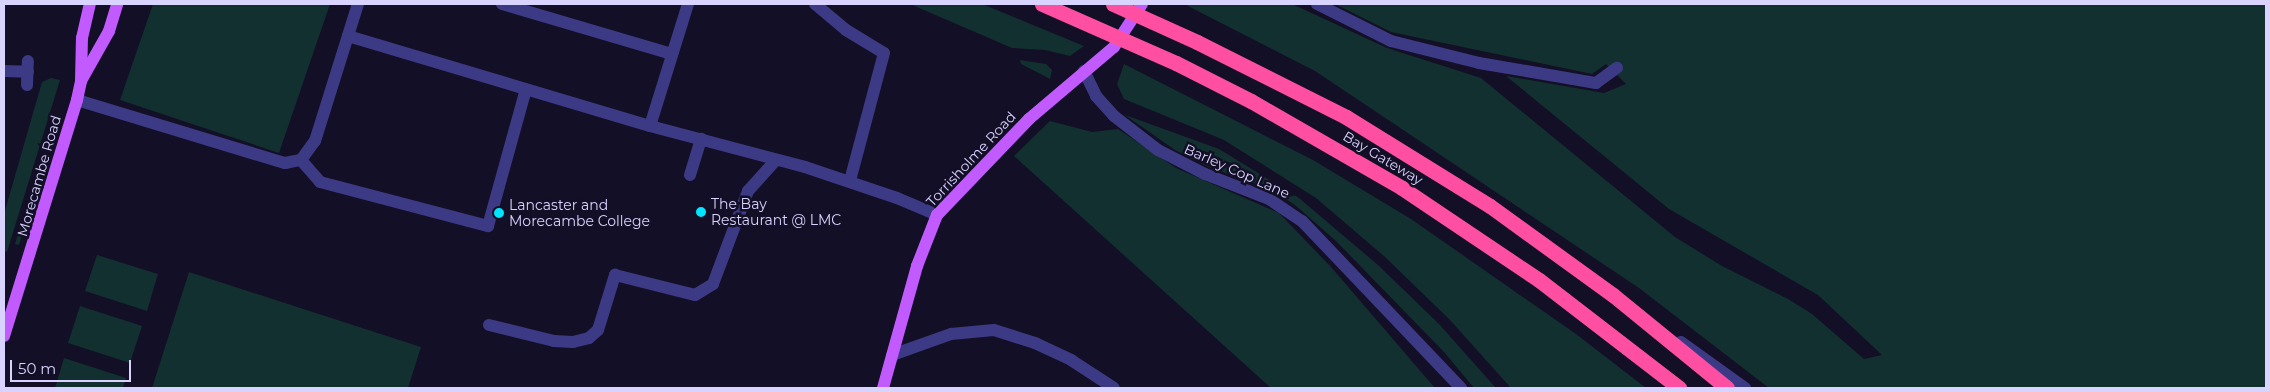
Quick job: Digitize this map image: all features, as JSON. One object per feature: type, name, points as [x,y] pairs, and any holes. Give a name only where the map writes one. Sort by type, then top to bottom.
[{"type":"highway","name":"Bay Gateway","points":[[1042,4],[1176,64],[1260,106],[1402,188],[1539,280],[1679,388]]},
{"type":"highway","name":"Bay Gateway","points":[[1112,4],[1197,42],[1346,117],[1422,163],[1490,206],[1613,295],[1728,388]]},
{"type":"main road","points":[[81,4],[82,38]]},
{"type":"main road","name":"Morecambe Road","points":[[4,336],[77,100],[81,81],[82,38],[90,4]]},
{"type":"main road","name":"Morecambe Road","points":[[81,81],[109,31],[117,4]]},
{"type":"main road","name":"Torrisholme Road","points":[[883,388],[917,266],[937,216],[1028,119],[1114,47],[1142,4]]},
{"type":"street","points":[[77,100],[285,163],[301,160],[315,141],[358,4]]},
{"type":"street","points":[[502,4],[672,54]]},
{"type":"street","points":[[650,126],[688,4]]},
{"type":"street","points":[[815,4],[846,30],[884,53],[850,182]]},
{"type":"street","points":[[1317,4],[1391,40],[1479,63],[1596,83],[1617,68]]},
{"type":"street","points":[[348,36],[650,126],[850,182],[937,216]]},
{"type":"street","name":"Barley Cop Lane","points":[[1090,67],[1096,96],[1114,116],[1158,150],[1206,174],[1269,199],[1302,221],[1461,388]]},
{"type":"street","points":[[4,71],[28,73]]},
{"type":"street","points":[[301,160],[320,182],[488,226],[526,89]]},
{"type":"street","points":[[690,174],[701,139]]},
{"type":"street","points":[[489,325],[554,341],[573,342],[589,338],[598,330],[615,275],[695,295],[713,284],[748,191],[776,160]]},
{"type":"street","points":[[1613,295],[1744,388]]},
{"type":"street","points":[[892,355],[951,334],[994,330],[1034,342],[1072,360],[1114,388]]},
{"type":"green space","points":[[153,4],[330,4],[279,153],[120,100]]},
{"type":"green space","points":[[910,4],[982,4],[1084,46],[1070,56],[1045,50],[1012,48]]},
{"type":"green space","points":[[1184,4],[1292,4],[1387,48],[1481,78],[1675,237],[1722,266],[1788,299],[1812,314],[1864,359],[1882,355],[1818,295],[1669,209],[1506,76],[1604,93],[1626,84],[1606,64],[1592,74],[1391,32],[1335,4],[2266,4],[2266,388],[1769,388],[1639,288],[1315,71]]},
{"type":"green space","points":[[1020,60],[1046,64],[1052,70],[1050,79],[1021,64]]},
{"type":"green space","points":[[1124,64],[1313,160],[1411,219],[1576,334],[1646,388],[1511,388],[1450,320],[1385,257],[1316,198],[1224,140],[1124,99],[1117,84]]},
{"type":"green space","points":[[51,78],[60,80],[7,252],[4,251],[4,214],[42,82]]},
{"type":"green space","points":[[1125,115],[1219,149],[1299,198],[1378,265],[1439,324],[1496,388],[1474,388],[1444,352],[1336,241],[1295,205],[1270,189],[1206,166],[1175,150]]},
{"type":"green space","points":[[1050,121],[1092,132],[1118,129],[1176,168],[1279,213],[1331,267],[1435,388],[1271,388],[1014,156]]},
{"type":"green space","points":[[34,182],[38,183],[19,245],[15,244]]},
{"type":"green space","points":[[97,255],[158,274],[147,311],[85,291]]},
{"type":"green space","points":[[189,272],[421,347],[408,388],[152,388]]},
{"type":"green space","points":[[80,306],[142,326],[130,363],[68,343]]},
{"type":"green space","points":[[64,358],[126,378],[123,388],[55,388]]},
{"type":"place","name":"The Bay Restaurant @ LMC","points":[[701,212]]},
{"type":"place","name":"Lancaster and Morecambe College","points":[[499,213]]}]
